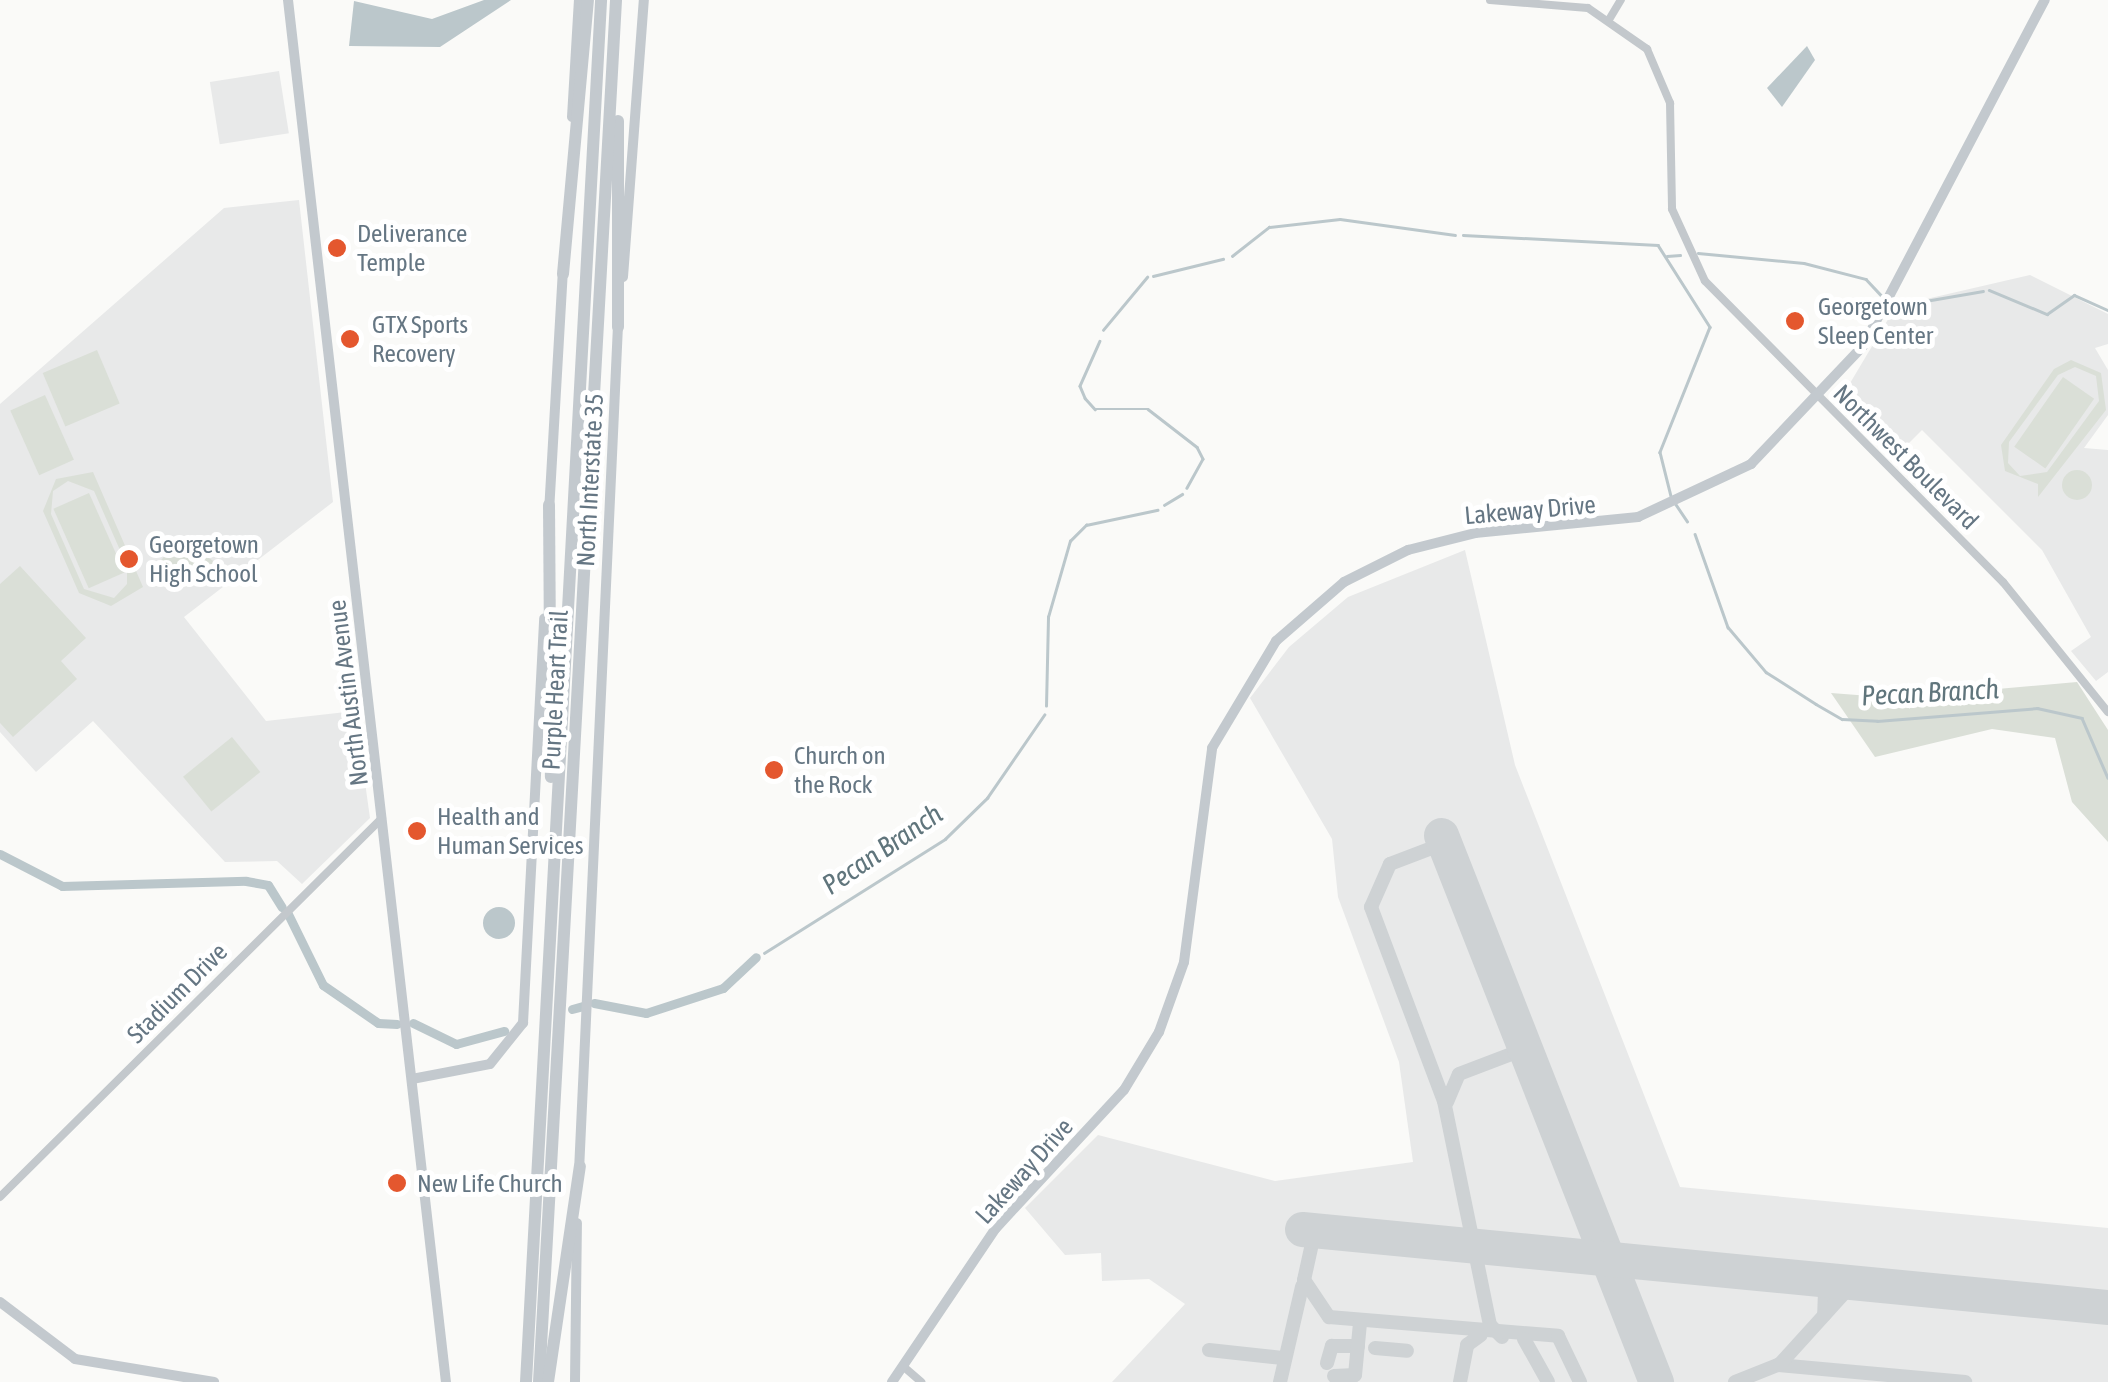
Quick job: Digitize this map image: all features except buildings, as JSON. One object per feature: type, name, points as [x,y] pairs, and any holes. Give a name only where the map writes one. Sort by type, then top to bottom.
[{"type":"highway","points":[[563,274],[588,0]]},
{"type":"highway","name":"Purple Heart Trail","points":[[526,1382],[602,0]]},
{"type":"highway","name":"Purple Heart Trail","points":[[539,1382],[616,0]]},
{"type":"highway","points":[[615,19],[618,328]]},
{"type":"highway","points":[[549,505],[552,895]]},
{"type":"highway","points":[[548,1382],[580,1166]]},
{"type":"main road","name":"North Austin Avenue","points":[[288,0],[446,1382]]},
{"type":"main road","name":"North Interstate 35","points":[[412,1080],[490,1064],[515,1041],[526,1004],[549,505],[579,0]]},
{"type":"main road","name":"North Interstate 35","points":[[576,1382],[580,1166],[618,328],[644,0]]},
{"type":"main road","name":"Lakeway Drive","points":[[892,1382],[996,1228],[1124,1090],[1159,1032],[1184,962],[1212,748],[1276,641],[1344,582],[1408,550],[1664,509],[1751,464],[1818,398],[1873,329],[2045,0]]},
{"type":"main road","points":[[0,1302],[75,1358],[214,1382]]},
{"type":"street","name":"Northwest Boulevard","points":[[1490,0],[1570,4],[1610,18],[1647,49],[1666,84],[1670,195],[1693,264],[1818,398],[2021,602],[2108,712]]},
{"type":"street","points":[[1610,18],[1621,0]]},
{"type":"street","name":"Stadium Drive","points":[[0,1197],[382,818]]},
{"type":"street","points":[[904,1367],[921,1382]]},
{"type":"shaded area","points":[[484,0],[511,0],[440,47],[349,46],[354,1],[432,19]]},
{"type":"shaded area","points":[[1807,46],[1815,60],[1782,107],[1767,88]]},
{"type":"shaded area","points":[[279,71],[289,133],[220,144],[210,82]]},
{"type":"shaded area","name":"Georgetown High School","points":[[299,200],[333,502],[184,617],[266,721],[355,711],[370,818],[302,884],[277,861],[225,862],[93,721],[36,772],[0,732],[0,404],[224,208]]},
{"type":"shaded area","points":[[2030,275],[2108,314],[2108,344],[2095,348],[2108,370],[2108,415],[2084,448],[2108,450],[2108,672],[2096,681],[2071,651],[2091,637],[2042,550],[1922,430],[1892,460],[1837,405],[1896,306]]},
{"type":"shaded area","points":[[97,350],[120,403],[65,426],[43,373]]},
{"type":"shaded area","points":[[2071,360],[2101,373],[2106,410],[2038,497],[2038,484],[2005,471],[2001,445],[2054,369]],"holes":[[[2075,367],[2096,376],[2099,401],[2047,472],[2020,476],[2008,463],[2009,442],[2058,375]]]},
{"type":"shaded area","points":[[2063,377],[2094,399],[2045,468],[2014,447]]},
{"type":"shaded area","points":[[45,395],[74,460],[39,475],[10,410]]},
{"type":"shaded area","points":[[2077,470],[2088,474],[2092,485],[2088,496],[2077,500],[2066,496],[2062,485],[2066,474]]},
{"type":"shaded area","points":[[93,472],[143,587],[111,606],[79,593],[43,511],[56,479]],"holes":[[[68,481],[94,491],[127,566],[127,584],[114,598],[84,589],[51,514],[53,491]]]},
{"type":"shaded area","points":[[89,493],[124,572],[89,588],[53,509]]},
{"type":"shaded area","points":[[180,537],[220,566],[203,584],[169,589],[149,575]]},
{"type":"shaded area","points":[[1465,550],[1515,765],[1680,1187],[2108,1228],[2108,1382],[1112,1382],[1185,1304],[1149,1279],[1102,1281],[1101,1253],[1065,1255],[1025,1208],[1098,1135],[1275,1181],[1413,1162],[1399,1062],[1338,897],[1332,839],[1250,698],[1289,647],[1348,597]]},
{"type":"shaded area","points":[[20,566],[86,638],[61,661],[77,679],[13,737],[0,723],[0,584]]},
{"type":"shaded area","points":[[2077,682],[2108,730],[2108,842],[2072,802],[2055,738],[1992,729],[1875,757],[1831,693],[1896,698]]},
{"type":"shaded area","points":[[232,737],[260,772],[211,812],[183,777]]},
{"type":"shaded area","points":[[499,907],[510,912],[515,923],[510,934],[499,939],[488,934],[483,923],[488,912]]},
{"type":"waterway","name":"Pecan Branch","points":[[1232,256],[1269,227],[1340,219],[1455,235]]},
{"type":"waterway","name":"Pecan Branch","points":[[1463,235],[1658,245],[1710,327],[1660,452],[1671,496]]},
{"type":"waterway","points":[[1698,253],[1804,263],[1866,279],[1881,295]]},
{"type":"waterway","points":[[1667,256],[1680,255]]},
{"type":"waterway","name":"Pecan Branch","points":[[1153,276],[1223,259]]},
{"type":"waterway","name":"Pecan Branch","points":[[1103,330],[1147,277]]},
{"type":"waterway","points":[[1989,290],[2047,314],[2074,295],[2108,310]]},
{"type":"waterway","points":[[1902,305],[1983,291]]},
{"type":"waterway","name":"Pecan Branch","points":[[1100,341],[1080,386],[1085,398],[1095,409],[1148,409],[1197,447],[1203,459],[1187,488]]},
{"type":"waterway","name":"Pecan Branch","points":[[1164,505],[1182,494]]},
{"type":"waterway","name":"Pecan Branch","points":[[1675,503],[1687,521]]},
{"type":"waterway","name":"Pecan Branch","points":[[1046,706],[1048,617],[1070,541],[1086,525],[1157,510]]},
{"type":"waterway","name":"Pecan Branch","points":[[1695,534],[1728,627],[1766,672],[1816,704],[1842,719],[1877,721],[2037,708],[2082,718],[2108,778]]},
{"type":"waterway","name":"Pecan Branch","points":[[764,953],[945,839],[987,798],[1044,715]]},
{"type":"waterway","name":"Pecan Branch","points":[[0,854],[62,886],[246,881],[268,885],[282,907]]},
{"type":"waterway","name":"Pecan Branch","points":[[288,914],[323,985],[378,1023],[397,1024]]},
{"type":"waterway","name":"Pecan Branch","points":[[594,1003],[646,1013],[723,988],[756,957]]},
{"type":"waterway","name":"Pecan Branch","points":[[572,1009],[583,1006]]},
{"type":"waterway","name":"Pecan Branch","points":[[413,1023],[456,1044],[504,1031]]},
{"type":"taxiway","points":[[1445,843],[1390,864],[1371,907],[1444,1101],[1490,1325],[1502,1337]]},
{"type":"taxiway","points":[[1514,1053],[1519,1034]]},
{"type":"taxiway","points":[[1447,1102],[1459,1074],[1514,1053],[1530,1062]]},
{"type":"taxiway","points":[[1315,1230],[1304,1280],[1329,1317],[1558,1336],[1580,1382]]},
{"type":"taxiway","points":[[1804,1278],[1825,1291],[1824,1315]]},
{"type":"taxiway","points":[[1735,1382],[1780,1364],[1847,1290],[1866,1284]]},
{"type":"taxiway","points":[[1280,1382],[1302,1287]]},
{"type":"taxiway","points":[[1334,1376],[1355,1375],[1360,1323]]},
{"type":"taxiway","points":[[1460,1382],[1467,1345],[1481,1335]]},
{"type":"taxiway","points":[[1524,1339],[1548,1382]]},
{"type":"taxiway","points":[[1327,1363],[1332,1346],[1358,1346]]},
{"type":"taxiway","points":[[1375,1348],[1407,1351]]},
{"type":"taxiway","points":[[1209,1350],[1283,1358]]},
{"type":"taxiway","points":[[1778,1365],[1965,1382]]},
{"type":"runway","points":[[1441,835],[1656,1382]]},
{"type":"runway","points":[[1302,1229],[2108,1307]]},
{"type":"place","name":"Deliverance Temple","points":[[337,248]]},
{"type":"place","name":"Georgetown Sleep Center","points":[[1795,321]]},
{"type":"place","name":"GTX Sports Recovery","points":[[350,339]]},
{"type":"place","name":"Georgetown High School","points":[[129,559]]},
{"type":"place","name":"Church on the Rock","points":[[774,770]]},
{"type":"place","name":"Health and Human Services","points":[[417,831]]},
{"type":"place","name":"New Life Church","points":[[397,1183]]}]
